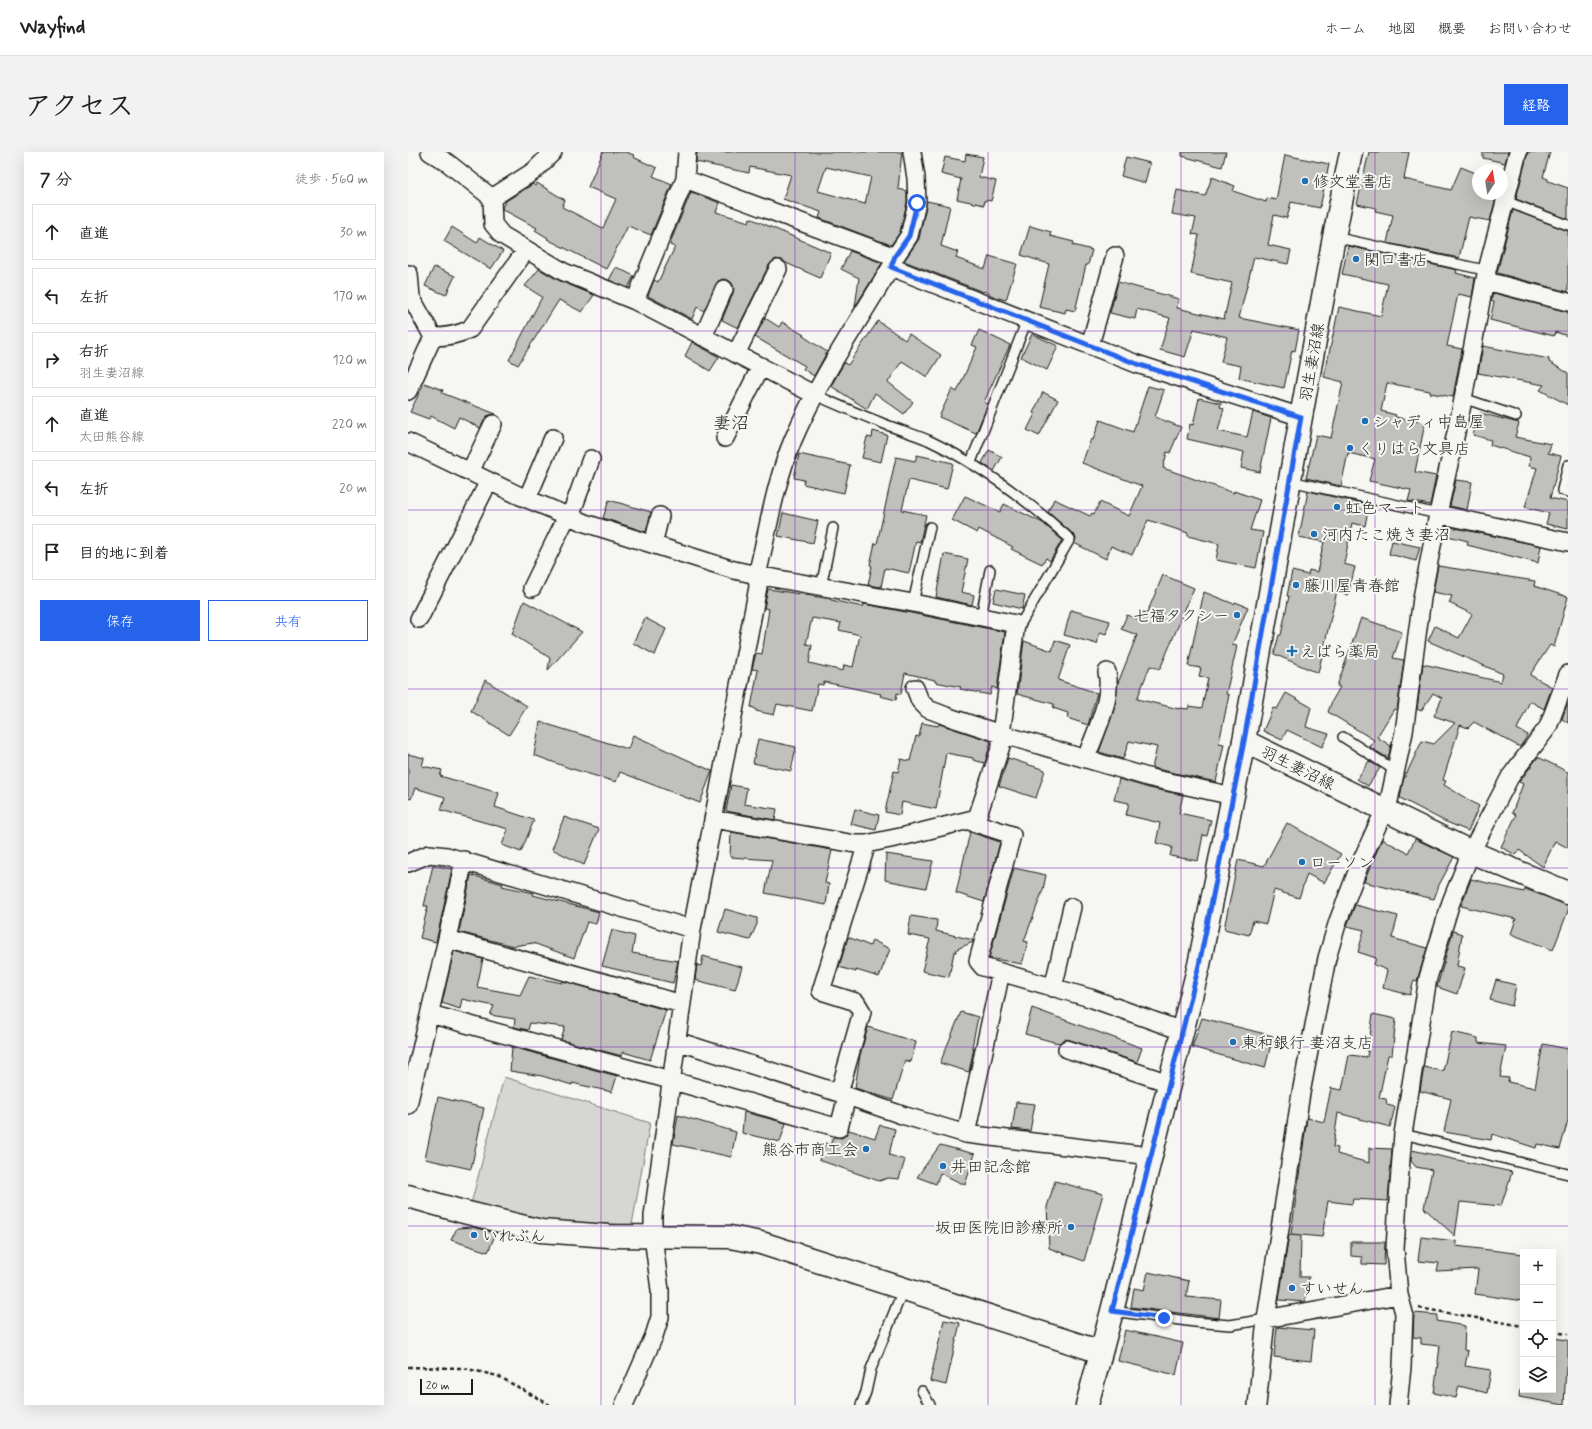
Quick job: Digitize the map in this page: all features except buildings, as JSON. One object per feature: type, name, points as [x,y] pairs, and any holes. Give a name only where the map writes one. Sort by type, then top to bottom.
[{"type":"main road","name":"羽生妻沼線","points":[[1351,152],[1301,417],[1244,741],[1471,852],[1568,893]]},
{"type":"main road","points":[[1087,1405],[1199,965],[1244,741]]},
{"type":"main road","points":[[408,1196],[460,1211],[541,1231],[608,1236],[730,1237],[761,1243],[903,1290],[1101,1352]]},
{"type":"street","points":[[430,152],[451,158],[492,198],[492,224],[502,235],[564,272],[635,301],[815,395]]},
{"type":"street","points":[[492,198],[534,171],[553,152]]},
{"type":"street","points":[[624,1405],[654,1336],[660,1317],[660,1290],[652,1216],[692,929],[756,594],[758,576],[782,474],[793,441],[815,395],[909,236],[917,203],[916,178],[912,152]]},
{"type":"street","points":[[1257,1405],[1266,1319],[1301,1093],[1327,958],[1338,921],[1360,864],[1386,810],[1396,771],[1404,732],[1422,598],[1438,514],[1463,398],[1486,274],[1518,152]]},
{"type":"street","points":[[635,301],[685,179],[683,153]]},
{"type":"street","points":[[685,179],[893,262],[1027,320],[1137,364],[1301,417]]},
{"type":"street","points":[[433,337],[447,337],[463,333],[470,329],[526,250]]},
{"type":"street","points":[[1090,345],[1115,256]]},
{"type":"street","points":[[736,354],[778,269]]},
{"type":"street","points":[[410,274],[411,297],[433,337]]},
{"type":"street","points":[[1486,274],[1490,282],[1568,302]]},
{"type":"street","points":[[703,337],[724,289]]},
{"type":"street","points":[[408,391],[433,337]]},
{"type":"street","points":[[725,438],[761,366]]},
{"type":"street","points":[[470,472],[493,424]]},
{"type":"street","points":[[527,499],[553,438]]},
{"type":"street","points":[[408,442],[527,499],[585,523],[758,576],[913,603],[1016,624],[1001,734],[1001,746],[977,818],[866,844],[855,844],[713,819]]},
{"type":"street","points":[[532,588],[569,516],[591,459]]},
{"type":"street","points":[[419,619],[489,481]]},
{"type":"street","points":[[1438,514],[1568,542]]},
{"type":"street","points":[[653,544],[660,516]]},
{"type":"street","points":[[1086,758],[1107,698],[1109,683],[1107,672]]},
{"type":"street","points":[[1398,1405],[1402,1366],[1404,1314],[1400,1300],[1395,1249],[1403,1134],[1428,978],[1450,902],[1471,852],[1510,777],[1548,727],[1568,674]]},
{"type":"street","points":[[915,688],[920,701],[928,709],[1001,734],[1158,780],[1233,796]]},
{"type":"street","points":[[969,821],[1012,835],[978,960],[983,967],[1090,998],[1182,1031]]},
{"type":"street","points":[[430,1014],[839,1128],[843,1094],[862,1012],[856,1002],[821,990],[866,844]]},
{"type":"street","points":[[408,863],[429,854],[447,856],[692,929]]},
{"type":"street","points":[[408,1105],[464,860]]},
{"type":"street","points":[[1053,988],[1072,907]]},
{"type":"street","points":[[447,939],[682,1004]]},
{"type":"street","points":[[966,1134],[1001,972]]},
{"type":"street","points":[[677,1041],[843,1094],[902,1115],[966,1134],[1150,1156]]},
{"type":"street","points":[[1067,1049],[1169,1083]]},
{"type":"street","points":[[1266,1319],[1400,1300]]},
{"type":"lane","points":[[1505,201],[1568,225]]},
{"type":"lane","points":[[1334,237],[1480,269],[1486,274]]},
{"type":"lane","points":[[970,462],[1027,320]]},
{"type":"lane","points":[[815,395],[877,422],[927,440],[970,462],[1036,508],[1070,539],[1014,633]]},
{"type":"lane","points":[[1463,398],[1516,416]]},
{"type":"lane","points":[[1568,465],[1562,490],[1568,492]]},
{"type":"lane","points":[[1290,481],[1438,514]]},
{"type":"lane","points":[[913,603],[930,527]]},
{"type":"lane","points":[[821,587],[833,528]]},
{"type":"lane","points":[[981,617],[990,570]]},
{"type":"lane","points":[[1343,737],[1396,771]]},
{"type":"lane","points":[[1403,1134],[1568,1174]]},
{"type":"lane","points":[[861,1405],[866,1392],[871,1368],[903,1290]]},
{"type":"lane","points":[[1112,1311],[1230,1325],[1266,1319]]},
{"type":"lane","points":[[922,1391],[930,1405]]},
{"type":"path","points":[[1400,1300],[1520,1325]]},
{"type":"path","points":[[1556,1332],[1568,1334]]},
{"type":"path","points":[[408,1367],[463,1368],[498,1376],[550,1405]]},
{"type":"shaded area","points":[[504,1077],[650,1123],[632,1225],[539,1221],[471,1204]]},
{"type":"place","name":"修文堂書店","points":[[1305,181]]},
{"type":"place","name":"関口書店","points":[[1356,259]]},
{"type":"place","name":"シャディ中島屋","points":[[1365,421]]},
{"type":"place","name":"くりはら文具店","points":[[1350,448]]},
{"type":"place","name":"虹色マート","points":[[1337,507]]},
{"type":"place","name":"河内たこ焼き妻沼","points":[[1314,534]]},
{"type":"place","name":"藤川屋青春館","points":[[1296,585]]},
{"type":"place","name":"七福タクシー","points":[[1237,615]]},
{"type":"place","name":"えばら薬局","points":[[1292,651]]},
{"type":"place","name":"ローソン","points":[[1302,862]]},
{"type":"place","name":"東和銀行 妻沼支店","points":[[1233,1042]]},
{"type":"place","name":"熊谷市商工会","points":[[866,1149]]},
{"type":"place","name":"井田記念館","points":[[943,1166]]},
{"type":"place","name":"坂田医院旧診療所","points":[[1071,1227]]},
{"type":"place","name":"いれぶん","points":[[474,1235]]},
{"type":"place","name":"すいせん","points":[[1292,1288]]},
{"type":"district","name":"妻沼","points":[[731,423]]},
{"type":"route","points":[[917,203],[909,236],[895,256],[891,267],[1011,313],[1137,364],[1301,417],[1244,741],[1199,965],[1112,1311],[1164,1318]]}]
